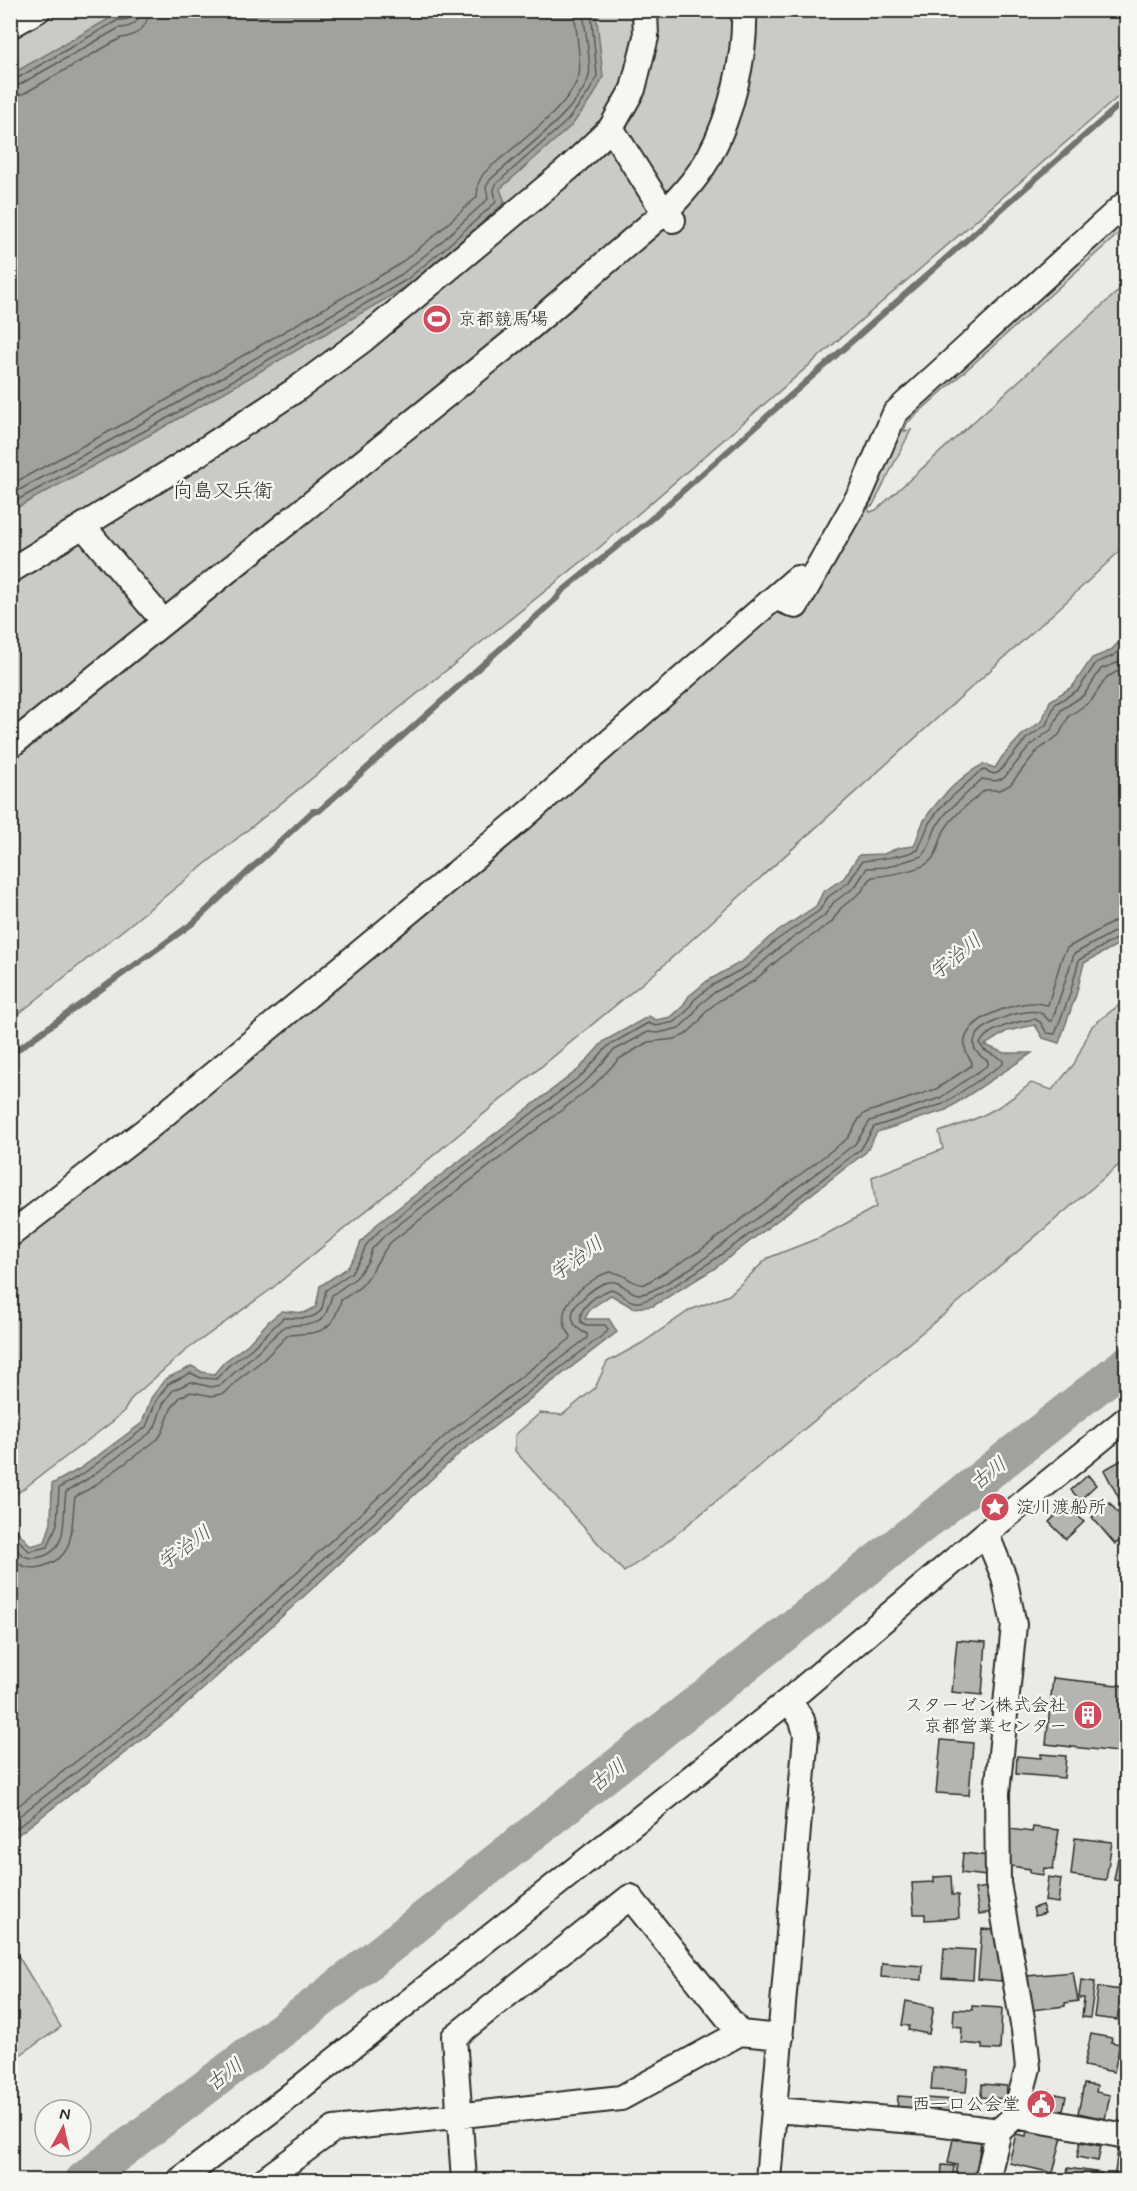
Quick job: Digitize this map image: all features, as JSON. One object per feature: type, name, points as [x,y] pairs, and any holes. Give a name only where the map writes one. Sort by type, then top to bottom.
[{"type":"street","points":[[10,26],[38,10]]},
{"type":"street","points":[[10,571],[175,469],[294,391],[363,340],[568,169],[611,128],[633,89],[646,37],[645,10]]},
{"type":"street","points":[[10,746],[670,215],[709,157],[729,109],[740,64],[744,10]]},
{"type":"street","points":[[611,128],[645,182],[670,215]]},
{"type":"street","points":[[10,1235],[147,1128],[520,820],[797,578],[784,601],[796,606],[861,492],[895,414],[1126,203]]},
{"type":"street","points":[[83,526],[154,610]]},
{"type":"street","points":[[180,2181],[789,1700],[986,1533],[1126,1419]]},
{"type":"street","points":[[986,1533],[1004,1577],[1014,1625],[996,1793],[998,1883],[1024,2030],[1028,2068],[987,2181]]},
{"type":"street","points":[[768,2181],[806,1735],[802,1719],[789,1700]]},
{"type":"street","points":[[464,2181],[454,2037],[630,1896],[740,2033]]},
{"type":"street","points":[[264,2181],[334,2128],[621,2098],[740,2033],[781,2037]]},
{"type":"street","points":[[774,2110],[928,2122],[1007,2123],[1126,2136]]},
{"type":"shaded area","name":"京都競馬場","points":[[10,11],[1126,11],[1126,90],[600,547],[11,1020]]},
{"type":"shaded area","points":[[1126,203],[1126,227],[907,423],[904,431],[911,430],[873,505],[868,508],[870,512],[876,510],[1126,284],[1126,545],[656,972],[270,1290],[184,1352],[132,1398],[124,1411],[112,1422],[11,1498],[11,1235],[797,578],[796,606],[895,413]]},
{"type":"shaded area","points":[[1126,994],[1126,1159],[954,1306],[663,1545],[624,1572],[515,1451],[515,1435],[540,1413],[562,1415],[595,1388],[607,1362],[642,1343],[690,1310],[729,1295],[768,1258],[821,1237],[876,1207],[872,1177],[943,1149],[939,1132],[988,1113],[1031,1083],[1052,1090],[1074,1064],[1092,1026],[1119,1005]]},
{"type":"shaded area","points":[[11,1944],[61,2027],[10,2061]]},
{"type":"water","points":[[596,10],[603,77],[594,95],[572,125],[500,189],[505,202],[448,253],[410,285],[162,428],[11,511],[10,75],[119,13],[123,15],[130,11]]},
{"type":"water","name":"宇治川","points":[[1126,635],[1126,940],[1084,963],[1076,995],[1059,1043],[1043,1038],[1035,1025],[1007,1031],[985,1045],[1004,1053],[1032,1053],[946,1110],[877,1132],[866,1152],[714,1269],[653,1306],[633,1308],[611,1295],[590,1309],[585,1319],[609,1319],[617,1332],[462,1451],[178,1712],[11,1840],[11,1524],[31,1546],[45,1542],[51,1523],[52,1484],[81,1468],[142,1423],[151,1398],[165,1379],[192,1366],[202,1372],[214,1374],[224,1362],[248,1344],[269,1321],[282,1311],[304,1313],[316,1307],[320,1286],[346,1269],[356,1255],[361,1242],[376,1225],[579,1069],[604,1041],[649,1016],[656,1020],[671,1017],[682,1007],[689,996],[707,981],[743,961],[771,936],[816,906],[823,892],[844,878],[859,855],[884,854],[898,848],[914,846],[925,819],[951,788],[984,764],[995,768],[1022,735],[1042,721],[1050,701],[1073,686],[1092,658],[1110,651]]},
{"type":"building","points":[[1125,1458],[1126,1499],[1121,1502],[1104,1470]]},
{"type":"building","points":[[1088,1475],[1096,1485],[1080,1500],[1071,1490]]},
{"type":"building","points":[[1110,1503],[1126,1523],[1126,1537],[1115,1544],[1092,1517]]},
{"type":"building","points":[[1067,1504],[1084,1522],[1066,1539],[1049,1522]]},
{"type":"building","points":[[957,1640],[986,1642],[982,1695],[952,1692]]},
{"type":"building","name":"スターゼン株式会社 京都営業センター","points":[[1053,1678],[1126,1686],[1126,1753],[1046,1744]]},
{"type":"building","points":[[941,1740],[973,1743],[969,1795],[936,1793]]},
{"type":"building","points":[[1041,1754],[1066,1756],[1064,1778],[1016,1774],[1017,1756],[1041,1758]]},
{"type":"building","points":[[1033,1827],[1059,1830],[1053,1869],[1044,1868],[1043,1875],[1030,1873],[1030,1869],[1005,1865],[1010,1829],[1032,1832]]},
{"type":"building","points":[[1075,1838],[1112,1842],[1106,1880],[1071,1875]]},
{"type":"building","points":[[963,1853],[990,1856],[987,1876],[961,1873]]},
{"type":"building","points":[[1118,1858],[1126,1859],[1126,1886],[1124,1886],[1125,1882],[1114,1880]]},
{"type":"building","points":[[951,1876],[952,1895],[958,1895],[959,1918],[925,1920],[925,1914],[914,1914],[912,1883],[934,1882],[934,1877]]},
{"type":"building","points":[[1048,1877],[1061,1879],[1058,1903],[1045,1901]]},
{"type":"building","points":[[988,1887],[992,1912],[979,1914],[975,1889]]},
{"type":"building","points":[[1042,1905],[1045,1913],[1035,1916],[1033,1908]]},
{"type":"building","points":[[982,1929],[996,1930],[999,1935],[998,1954],[1003,1954],[1001,1981],[978,1979]]},
{"type":"building","points":[[944,1948],[975,1950],[973,1980],[942,1978]]},
{"type":"building","points":[[882,1963],[923,1966],[922,1980],[881,1977]]},
{"type":"building","points":[[1073,1972],[1078,2001],[1065,2003],[1065,2006],[1032,2010],[1027,1976]]},
{"type":"building","points":[[1081,1980],[1095,1982],[1090,2018],[1082,2017],[1084,1998],[1079,1998]]},
{"type":"building","points":[[1098,1987],[1122,1990],[1117,2020],[1094,2017]]},
{"type":"building","points":[[906,2001],[934,2007],[929,2034],[908,2030],[909,2026],[902,2025]]},
{"type":"building","points":[[972,2006],[1002,2008],[1000,2050],[982,2049],[982,2045],[961,2043],[962,2027],[953,2026],[954,2009],[972,2010]]},
{"type":"building","points":[[1091,2034],[1112,2038],[1111,2042],[1120,2044],[1114,2072],[1084,2066]]},
{"type":"building","points":[[933,2067],[968,2070],[966,2092],[931,2090]]},
{"type":"building","points":[[982,2084],[1007,2086],[1006,2099],[981,2097]]},
{"type":"building","points":[[1084,2084],[1097,2086],[1096,2092],[1110,2095],[1105,2119],[1078,2113]]},
{"type":"building","name":"西一口公会堂","points":[[1033,2094],[1052,2097],[1049,2113],[1031,2110]]},
{"type":"building","points":[[1056,2094],[1066,2096],[1063,2111],[1054,2110]]},
{"type":"building","points":[[898,2096],[953,2100],[952,2117],[897,2113]]},
{"type":"building","points":[[1027,2129],[1062,2137],[1053,2173],[1009,2163],[1016,2134],[1026,2136]]},
{"type":"building","points":[[959,2135],[981,2142],[975,2180],[954,2180],[957,2165],[948,2163],[953,2139],[958,2140]]},
{"type":"building","points":[[1080,2142],[1101,2146],[1098,2161],[1077,2157]]},
{"type":"building","points":[[1118,2149],[1126,2150],[1126,2180],[1114,2180]]},
{"type":"building","points":[[942,2165],[954,2166],[952,2180],[941,2180]]},
{"type":"building","points":[[1068,2168],[1101,2173],[1100,2180],[1066,2180]]},
{"type":"waterway","points":[[10,1055],[193,923],[313,811],[319,811],[561,592],[651,519],[1126,99]]},
{"type":"waterway","name":"古川","points":[[83,2180],[316,2004],[1126,1364]]},
{"type":"place","name":"京都競馬場","points":[[437,319]]},
{"type":"place","name":"淀川渡船所","points":[[995,1507]]},
{"type":"place","name":"スターゼン株式会社 京都営業センター","points":[[1088,1715]]},
{"type":"place","name":"西一口公会堂","points":[[1041,2104]]},
{"type":"district","name":"向島又兵衛","points":[[223,490]]}]
